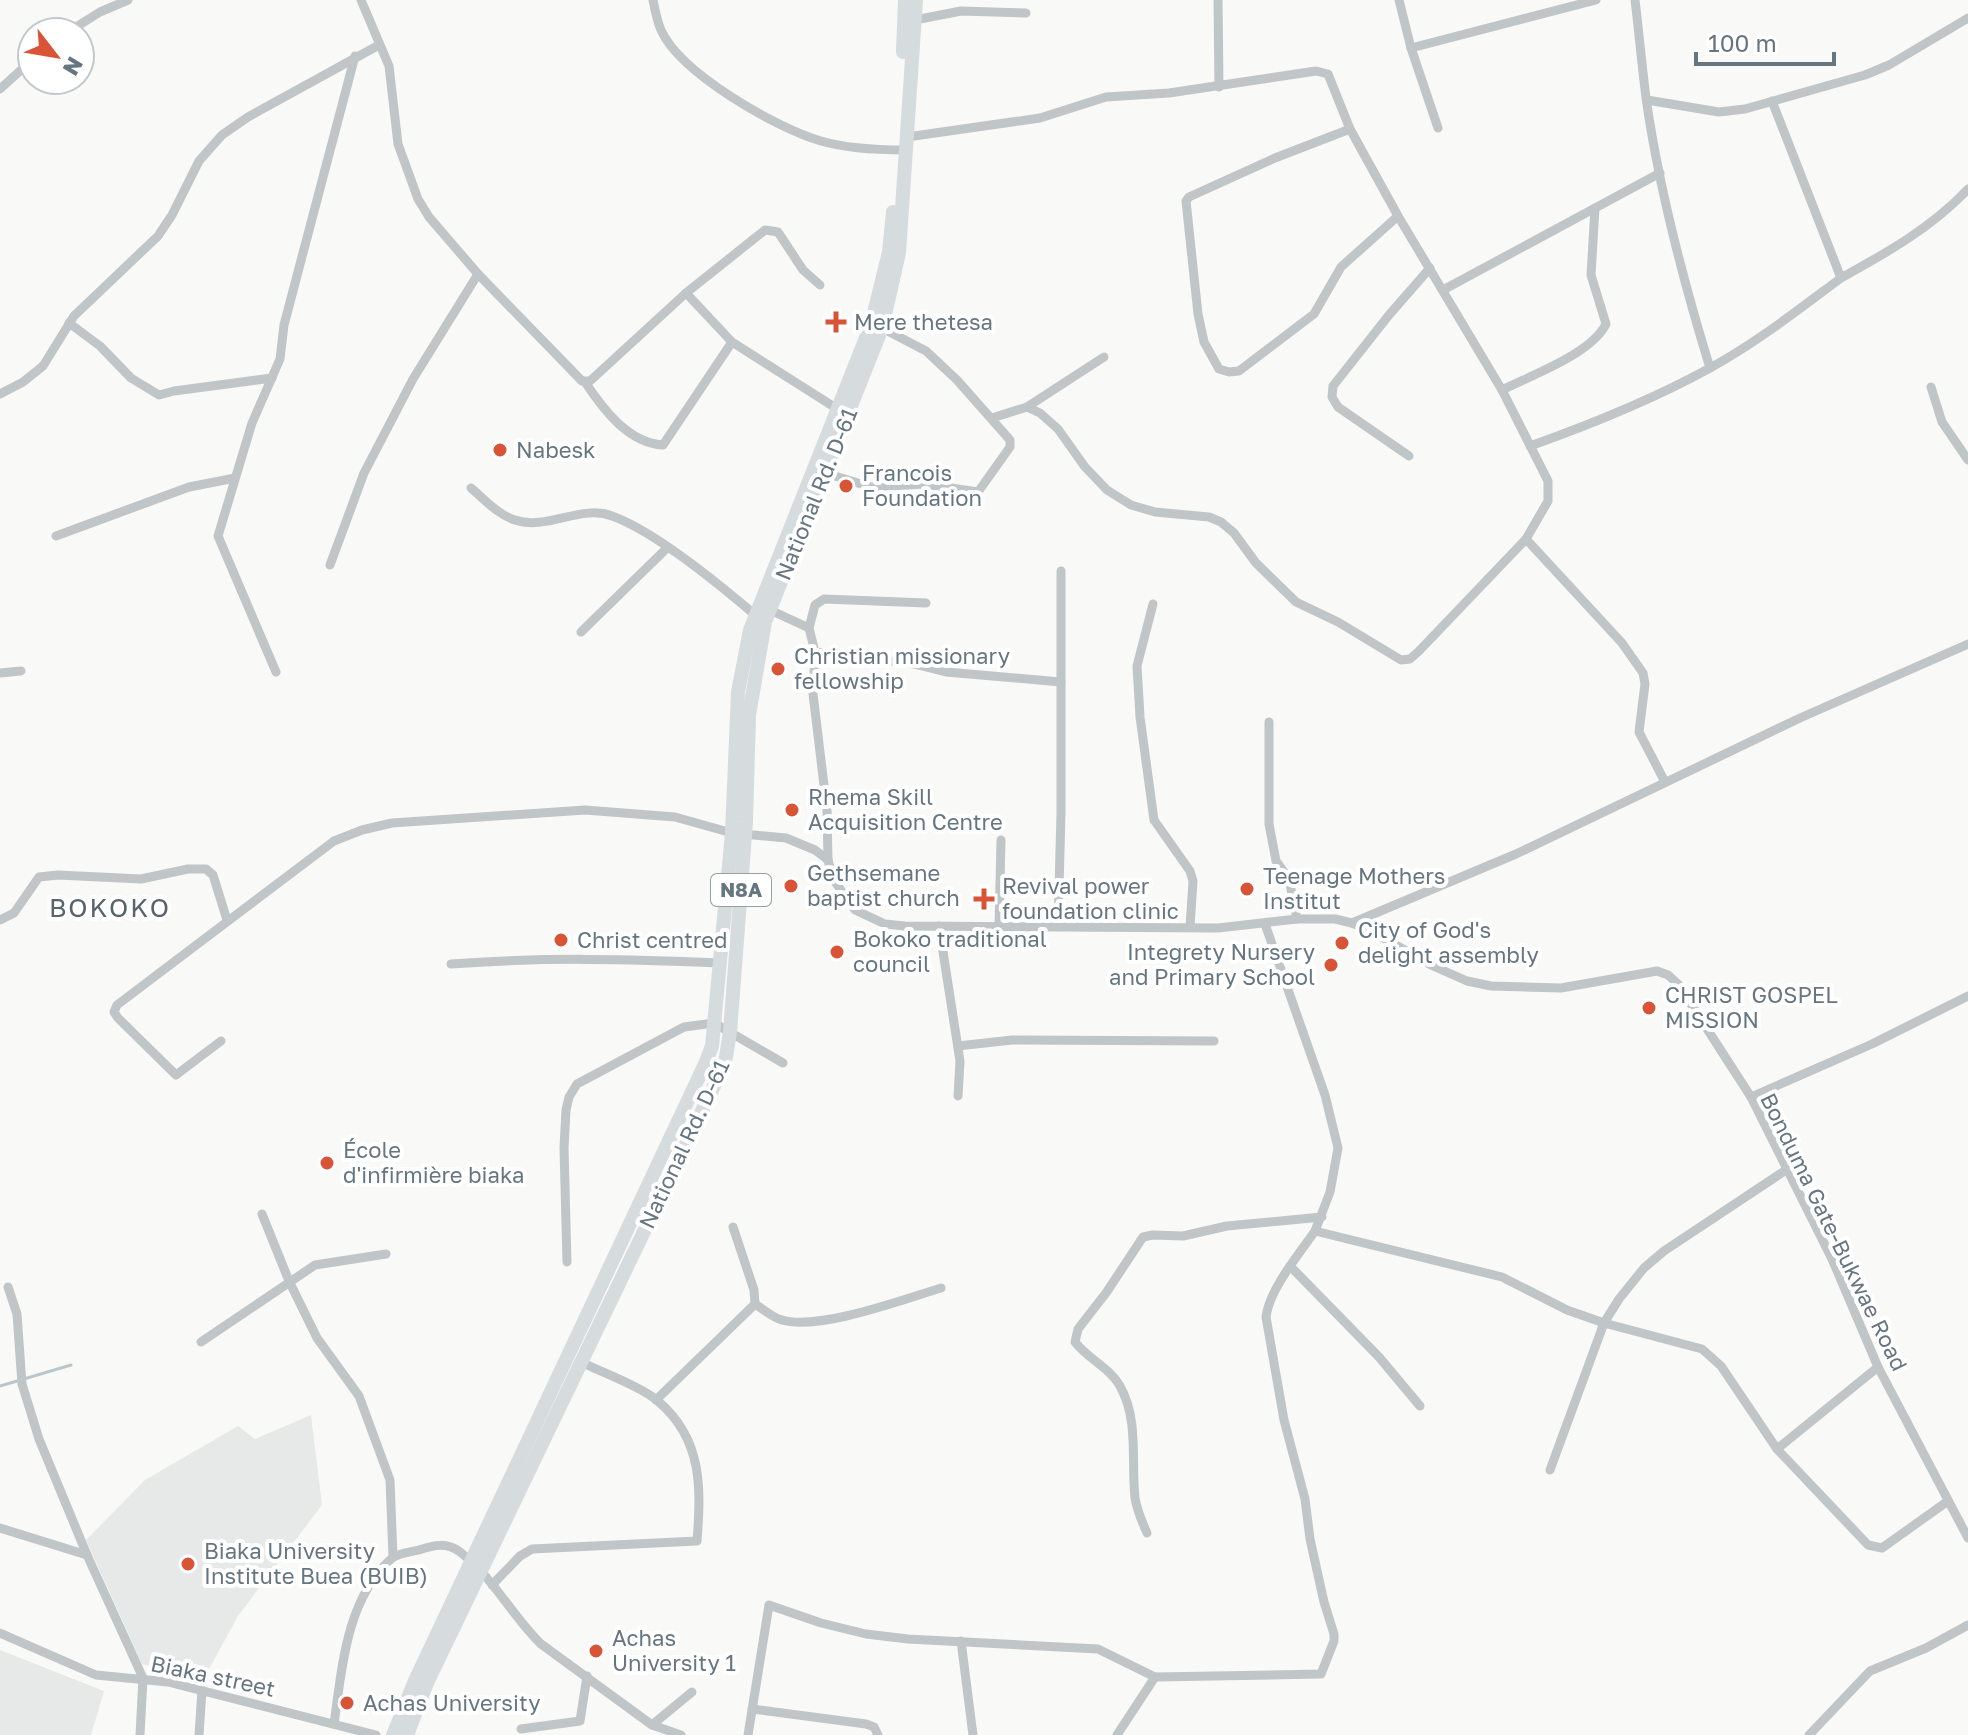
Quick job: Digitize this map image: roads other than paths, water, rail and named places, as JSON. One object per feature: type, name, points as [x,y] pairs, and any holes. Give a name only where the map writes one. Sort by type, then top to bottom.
[{"type":"highway","name":"National Rd. D-61","points":[[407,1735],[476,1568],[712,1046],[753,678],[770,610],[882,328],[899,253],[905,0]]},
{"type":"highway","name":"National Rd. D-61","points":[[393,1735],[581,1362],[725,1063],[730,1032],[738,834],[738,692],[754,614],[839,410],[871,325],[881,288],[903,146],[916,0]]},
{"type":"street","points":[[94,16],[128,0]]},
{"type":"street","points":[[361,0],[389,66],[398,144],[418,199],[429,217],[478,274],[585,382],[604,411],[649,444],[663,445],[732,342]]},
{"type":"street","points":[[653,0],[661,30],[672,47],[702,75],[735,99],[783,126],[820,141],[846,147],[903,146],[1040,118],[1106,97],[1219,87],[1323,71],[1328,74],[1350,129],[1398,216],[1502,390],[1548,481],[1548,501],[1526,539],[1419,651],[1410,659],[1401,660],[1338,622],[1296,602],[1256,563],[1234,533],[1221,522],[1209,517],[1155,512],[1131,505],[1107,490],[1085,467],[1058,429],[1040,413],[1027,407]]},
{"type":"street","points":[[1218,0],[1219,87]]},
{"type":"street","points":[[1399,0],[1411,48],[1438,128]]},
{"type":"street","points":[[1411,48],[1596,0]]},
{"type":"street","points":[[1635,0],[1647,100],[1660,173],[1692,308],[1710,368]]},
{"type":"street","points":[[915,20],[961,11],[1026,13]]},
{"type":"street","points":[[1647,100],[1719,112],[1745,109],[1877,70],[1968,18]]},
{"type":"street","points":[[0,394],[23,382],[43,366],[69,323],[158,236],[199,161],[222,135],[248,117],[379,45]]},
{"type":"street","points":[[276,672],[218,536],[252,423],[280,359],[284,325],[355,56]]},
{"type":"street","points":[[0,89],[16,74]]},
{"type":"street","points":[[1772,101],[1841,278]]},
{"type":"street","points":[[1350,129],[1275,158],[1186,201],[1198,314],[1204,342],[1219,369],[1239,371],[1314,314],[1341,267],[1398,216]]},
{"type":"street","points":[[1443,290],[1660,173]]},
{"type":"street","points":[[1530,446],[1601,421],[1710,368],[1772,329],[1841,278],[1906,241],[1940,217],[1968,189]]},
{"type":"street","points":[[1502,390],[1570,356],[1602,332],[1606,324],[1604,311],[1591,275],[1595,208]]},
{"type":"street","points":[[585,382],[590,381],[686,293],[765,230],[778,232],[803,270],[820,285]]},
{"type":"street","points":[[1409,456],[1338,407],[1332,397],[1333,386],[1430,268]]},
{"type":"street","points":[[330,565],[364,473],[413,379],[478,274]]},
{"type":"street","points":[[686,293],[732,342],[839,410]]},
{"type":"street","points":[[69,323],[100,346],[131,378],[159,395],[272,378]]},
{"type":"street","points":[[825,473],[871,487],[924,484],[978,492],[1010,447],[1010,440],[992,418],[926,351],[882,328]]},
{"type":"street","points":[[992,418],[1027,407],[1104,357]]},
{"type":"street","points":[[1931,387],[1942,422],[1968,460]]},
{"type":"street","points":[[56,536],[189,487],[235,478]]},
{"type":"street","points":[[471,488],[503,515],[515,521],[550,521],[595,513],[612,516],[667,548],[754,614]]},
{"type":"street","points":[[1526,539],[1622,643],[1643,673],[1645,684],[1639,732],[1665,782]]},
{"type":"street","points":[[581,632],[667,548]]},
{"type":"street","points":[[1058,926],[1061,571]]},
{"type":"street","points":[[770,610],[809,628],[815,605],[824,599],[926,603]]},
{"type":"street","points":[[1153,604],[1137,666],[1140,717],[1154,820],[1190,871],[1193,881],[1190,927]]},
{"type":"street","name":"Bonduma Gate-Bukwae Road","points":[[809,628],[815,652],[813,694],[827,810],[828,860],[833,879],[843,896],[867,918],[885,924],[939,926],[1218,928],[1297,919],[1335,919],[1378,935],[1467,981],[1491,986],[1561,988],[1657,971],[1668,975],[1678,984],[1751,1097],[1832,1259],[1878,1367],[1968,1538]]},
{"type":"street","points":[[1352,923],[1516,854],[1800,718],[1968,644]]},
{"type":"street","points":[[815,652],[914,664],[969,675],[1061,682]]},
{"type":"street","points":[[0,673],[21,671]]},
{"type":"street","points":[[1269,722],[1269,824],[1276,861],[1289,879],[1297,919]]},
{"type":"street","points":[[221,1041],[176,1075],[114,1012],[117,1005],[334,841],[362,830],[392,823],[585,810],[675,817],[738,834],[786,838],[815,850],[828,860]]},
{"type":"street","points":[[999,926],[1001,840]]},
{"type":"street","points":[[0,920],[14,913],[39,877],[109,875],[141,879],[188,869],[206,869],[213,875],[227,920]]},
{"type":"street","points":[[748,1735],[769,1605],[866,1634],[1098,1649],[1155,1677],[1321,1674],[1334,1641],[1310,1539],[1305,1499],[1284,1420],[1266,1317],[1267,1309],[1290,1266],[1322,1217],[1338,1148],[1325,1095],[1265,924]]},
{"type":"street","points":[[939,926],[960,1061],[958,1096]]},
{"type":"street","points":[[451,964],[514,959],[720,963]]},
{"type":"street","points":[[1751,1097],[1860,1050],[1968,996]]},
{"type":"street","points":[[567,1262],[564,1148],[569,1097],[577,1084],[684,1027],[714,1023],[783,1063]]},
{"type":"street","points":[[958,1046],[1012,1040],[1214,1041]]},
{"type":"street","points":[[1550,1470],[1604,1323],[1636,1278],[1664,1251],[1786,1170]]},
{"type":"street","points":[[262,1214],[289,1281],[317,1338],[359,1396],[390,1480],[393,1557]]},
{"type":"street","points":[[1147,1533],[1135,1498],[1129,1407],[1109,1371],[1084,1354],[1075,1342],[1078,1329],[1143,1237],[1183,1236],[1227,1226],[1322,1217]]},
{"type":"street","points":[[656,1400],[755,1304],[754,1290],[733,1227]]},
{"type":"street","points":[[1315,1231],[1502,1277],[1567,1310],[1702,1349],[1721,1366],[1777,1449],[1868,1545],[1877,1549],[1948,1501]]},
{"type":"street","points":[[201,1342],[315,1265],[386,1254]]},
{"type":"street","points":[[1290,1266],[1379,1357],[1420,1406]]},
{"type":"street","points":[[8,1287],[17,1314],[22,1384],[39,1439],[143,1678],[140,1735]]},
{"type":"street","points":[[755,1304],[783,1320],[813,1321],[851,1315],[941,1288]]},
{"type":"street","points":[[492,1585],[520,1556],[532,1549],[697,1541],[701,1482],[684,1434],[656,1400],[581,1362]]},
{"type":"street","points":[[1777,1449],[1878,1367]]},
{"type":"street","points":[[0,1528],[87,1555]]},
{"type":"street","points":[[334,1724],[346,1644],[356,1611],[371,1586],[393,1557],[443,1545],[458,1550],[476,1568],[525,1629],[652,1725],[681,1735]]},
{"type":"street","points":[[1809,1735],[1870,1671],[1926,1648],[1968,1625]]},
{"type":"street","name":"Biaka street","points":[[0,1633],[96,1675],[143,1678],[202,1690],[376,1735]]},
{"type":"street","points":[[961,1641],[973,1735]]},
{"type":"street","points":[[521,1729],[580,1721],[587,1676]]},
{"type":"street","points":[[1117,1735],[1155,1677]]},
{"type":"street","points":[[199,1735],[202,1690]]},
{"type":"street","points":[[652,1725],[692,1692]]},
{"type":"street","points":[[752,1709],[866,1724],[874,1727],[878,1735]]},
{"type":"waterway","points":[[0,1386],[71,1365]]},
{"type":"place","name":"Mere thetesa","points":[[836,322]]},
{"type":"place","name":"Nabesk","points":[[500,450]]},
{"type":"place","name":"Francois Foundation","points":[[846,486]]},
{"type":"place","name":"Christian missionary fellowship","points":[[778,669]]},
{"type":"place","name":"Rhema Skill Acquisition Centre","points":[[792,810]]},
{"type":"place","name":"Gethsemane baptist church","points":[[791,886]]},
{"type":"place","name":"Teenage Mothers Institut","points":[[1247,889]]},
{"type":"place","name":"Revival power foundation clinic","points":[[984,899]]},
{"type":"place","name":"Christ centred","points":[[561,940]]},
{"type":"place","name":"City of God's delight assembly","points":[[1342,943]]},
{"type":"place","name":"Bokoko traditional council","points":[[837,952]]},
{"type":"place","name":"Integrety Nursery and Primary School","points":[[1331,965]]},
{"type":"place","name":"CHRIST GOSPEL MISSION","points":[[1649,1008]]},
{"type":"place","name":"École d'infirmière biaka","points":[[327,1163]]},
{"type":"place","name":"Biaka University Institute Buea (BUIB)","points":[[188,1564]]},
{"type":"place","name":"Achas University 1","points":[[596,1651]]},
{"type":"place","name":"Achas University","points":[[347,1703]]},
{"type":"district","name":"BOKOKO","points":[[110,908]]}]
